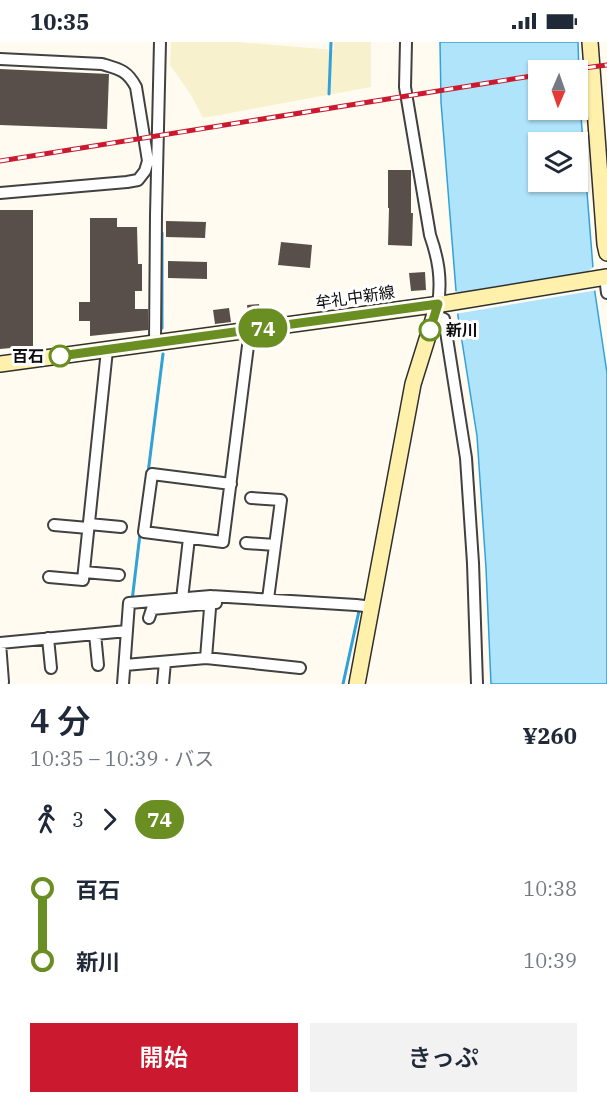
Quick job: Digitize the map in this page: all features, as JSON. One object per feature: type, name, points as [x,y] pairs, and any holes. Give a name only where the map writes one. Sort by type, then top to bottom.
[{"type":"main road","points":[[590,42],[607,254]]},
{"type":"main road","name":"牟礼中新線","points":[[0,364],[440,307],[603,277]]},
{"type":"main road","points":[[357,684],[413,384],[440,307]]},
{"type":"street","points":[[155,343],[160,42]]},
{"type":"street","points":[[406,42],[405,87],[430,235],[436,252],[441,285],[440,307],[444,319],[466,458],[473,563],[477,684]]},
{"type":"street","points":[[0,59],[102,64],[118,69],[130,77],[136,87],[148,161],[145,171],[138,180],[0,193]]},
{"type":"street","points":[[603,277],[607,293]]},
{"type":"street","points":[[231,484],[152,474],[144,532],[223,542],[231,484],[250,330]]},
{"type":"street","points":[[49,577],[83,580],[107,350]]},
{"type":"street","points":[[251,498],[281,500],[268,599]]},
{"type":"street","points":[[54,525],[121,527]]},
{"type":"street","points":[[182,598],[189,538]]},
{"type":"street","points":[[246,543],[275,545]]},
{"type":"street","points":[[84,572],[118,575]]},
{"type":"street","points":[[123,684],[129,603],[182,598],[214,601]]},
{"type":"street","points":[[149,618],[152,609],[214,601],[268,599],[373,607]]},
{"type":"street","points":[[206,658],[214,601]]},
{"type":"street","points":[[3,682],[0,643],[127,631]]},
{"type":"street","points":[[95,634],[98,665]]},
{"type":"street","points":[[48,638],[51,668]]},
{"type":"street","points":[[124,665],[206,658],[300,668]]},
{"type":"street","points":[[164,684],[165,662]]},
{"type":"shaded area","points":[[171,42],[238,42],[334,50],[334,42],[371,42],[371,87],[203,118],[191,95],[170,65]]},
{"type":"water","points":[[440,42],[578,42],[579,60],[528,60],[528,120],[581,120],[582,132],[528,132],[528,192],[587,192],[595,293],[607,373],[607,684],[491,684],[477,436],[458,316],[441,102]]},
{"type":"pier","points":[[596,265],[598,290],[455,314],[453,290],[460,293],[588,271]]},
{"type":"building","points":[[0,69],[109,74],[107,129],[0,125]]},
{"type":"building","points":[[388,170],[411,170],[412,246],[388,245]]},
{"type":"building","points":[[0,210],[33,210],[33,346],[0,349]]},
{"type":"building","points":[[90,218],[117,218],[117,227],[137,227],[138,264],[142,264],[142,291],[135,291],[135,309],[148,309],[148,330],[90,336],[90,321],[79,321],[79,302],[90,302]]},
{"type":"building","points":[[166,221],[206,222],[205,238],[166,237]]},
{"type":"building","points":[[281,242],[312,245],[310,268],[278,265]]},
{"type":"building","points":[[168,261],[207,262],[207,279],[168,278]]},
{"type":"building","points":[[425,272],[426,290],[411,291],[409,273]]},
{"type":"building","points":[[259,304],[260,318],[249,319],[247,305]]},
{"type":"building","points":[[229,308],[231,322],[215,324],[213,310]]},
{"type":"waterway","points":[[329,94],[331,42]]},
{"type":"waterway","points":[[162,233],[162,328]]},
{"type":"waterway","points":[[148,473],[163,354]]},
{"type":"waterway","points":[[132,601],[140,534]]},
{"type":"waterway","points":[[343,684],[359,611]]},
{"type":"railway","points":[[588,68],[607,65]]},
{"type":"railway","points":[[0,161],[528,77]]},
{"type":"bus line","name":"74","points":[[60,356],[438,304],[430,330]]},
{"type":"place","name":"新川","points":[[430,330]]},
{"type":"place","name":"百石","points":[[60,356]]}]
